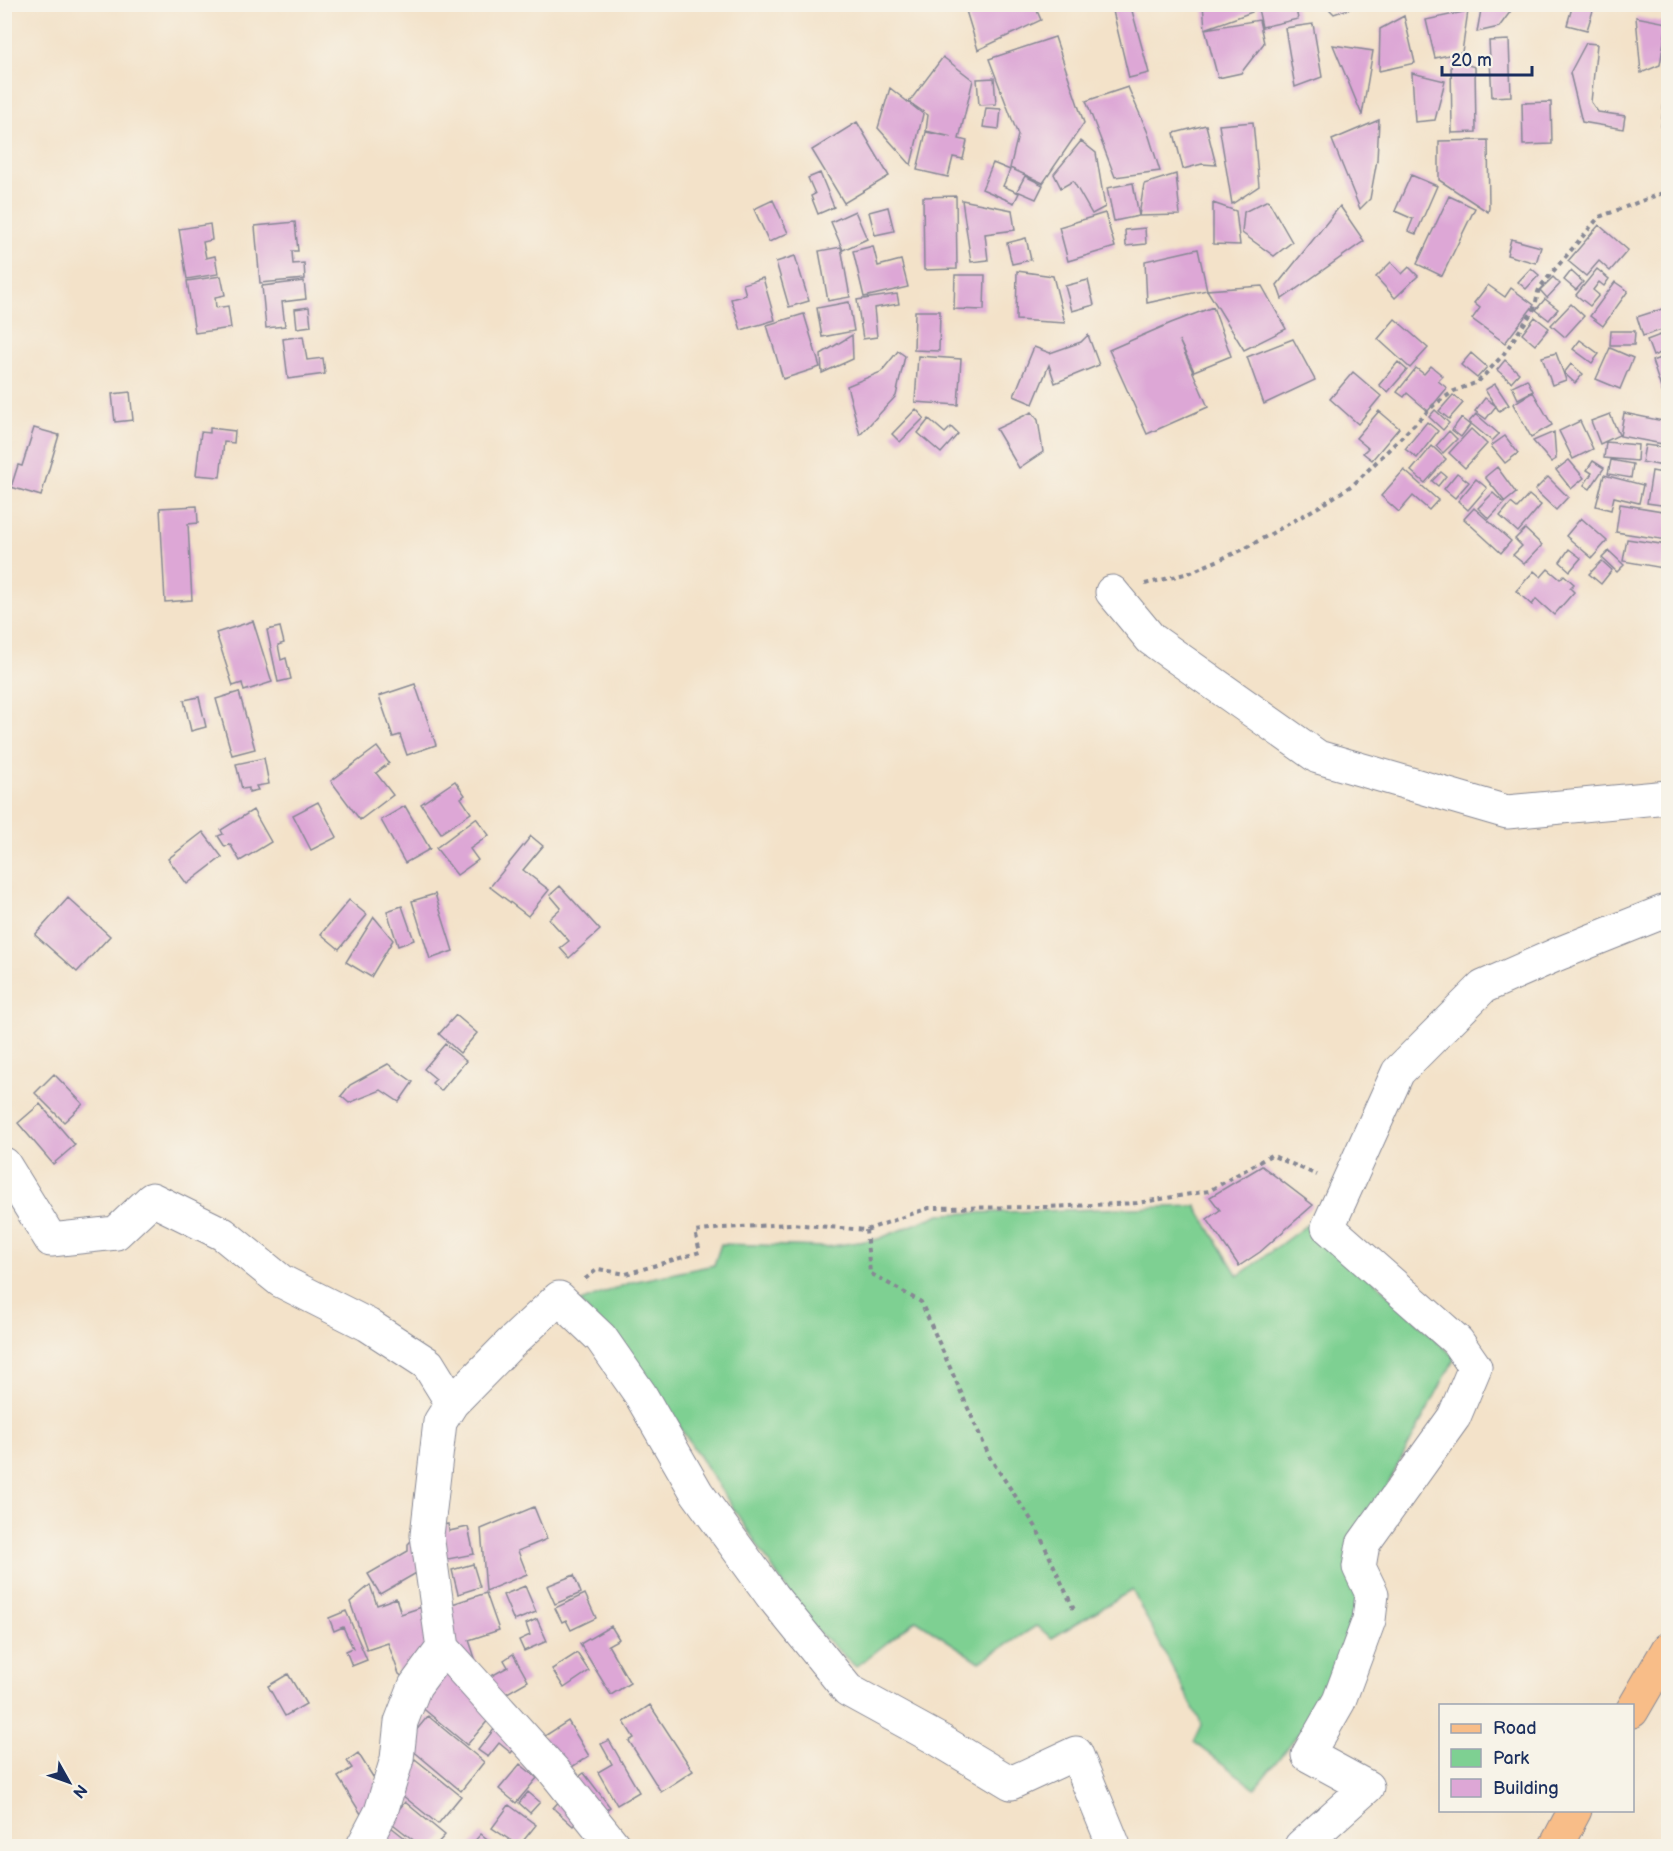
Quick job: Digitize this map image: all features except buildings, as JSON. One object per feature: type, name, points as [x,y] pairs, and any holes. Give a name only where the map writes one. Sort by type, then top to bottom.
[{"type":"main road","points":[[1634,1708],[1668,1649]]},
{"type":"main road","points":[[1556,1846],[1574,1812]]},
{"type":"street","points":[[1112,592],[1151,639],[1318,757],[1507,812],[1668,796]]},
{"type":"street","points":[[1301,1846],[1367,1787],[1308,1755],[1339,1701],[1369,1620],[1372,1594],[1359,1567],[1363,1544],[1454,1417],[1475,1367],[1457,1341],[1328,1227],[1398,1072],[1483,987],[1668,910]]},
{"type":"street","points":[[4,1164],[51,1240],[116,1233],[152,1199],[223,1234],[281,1281],[368,1325],[428,1364],[452,1403]]},
{"type":"street","points":[[614,1846],[554,1771],[443,1648],[427,1535],[440,1422],[452,1403],[559,1298],[601,1338],[640,1394],[697,1494],[772,1596],[848,1690],[1011,1783],[1076,1753],[1114,1846]]},
{"type":"street","points":[[363,1846],[381,1812],[396,1760],[401,1722],[415,1686],[443,1648]]},
{"type":"path","points":[[1112,592],[1189,573],[1244,549],[1320,507],[1354,484],[1434,405],[1454,391],[1478,382],[1503,356],[1534,309],[1540,287],[1599,217],[1668,191]]},
{"type":"path","points":[[559,1298],[598,1269],[626,1274],[700,1252],[695,1232],[723,1228],[791,1224],[866,1230],[929,1208],[1048,1207],[1137,1203],[1209,1191],[1271,1155],[1345,1188]]},
{"type":"path","points":[[866,1230],[870,1273],[921,1302],[990,1458],[1036,1527],[1075,1612]]},
{"type":"green space","points":[[1196,1206],[1238,1276],[1312,1221],[1455,1358],[1348,1559],[1357,1602],[1325,1701],[1255,1788],[1194,1742],[1202,1725],[1132,1590],[1052,1638],[1036,1626],[980,1662],[916,1620],[856,1667],[808,1622],[666,1406],[580,1302],[632,1282],[714,1265],[721,1244],[826,1247],[878,1239],[940,1214]]}]
